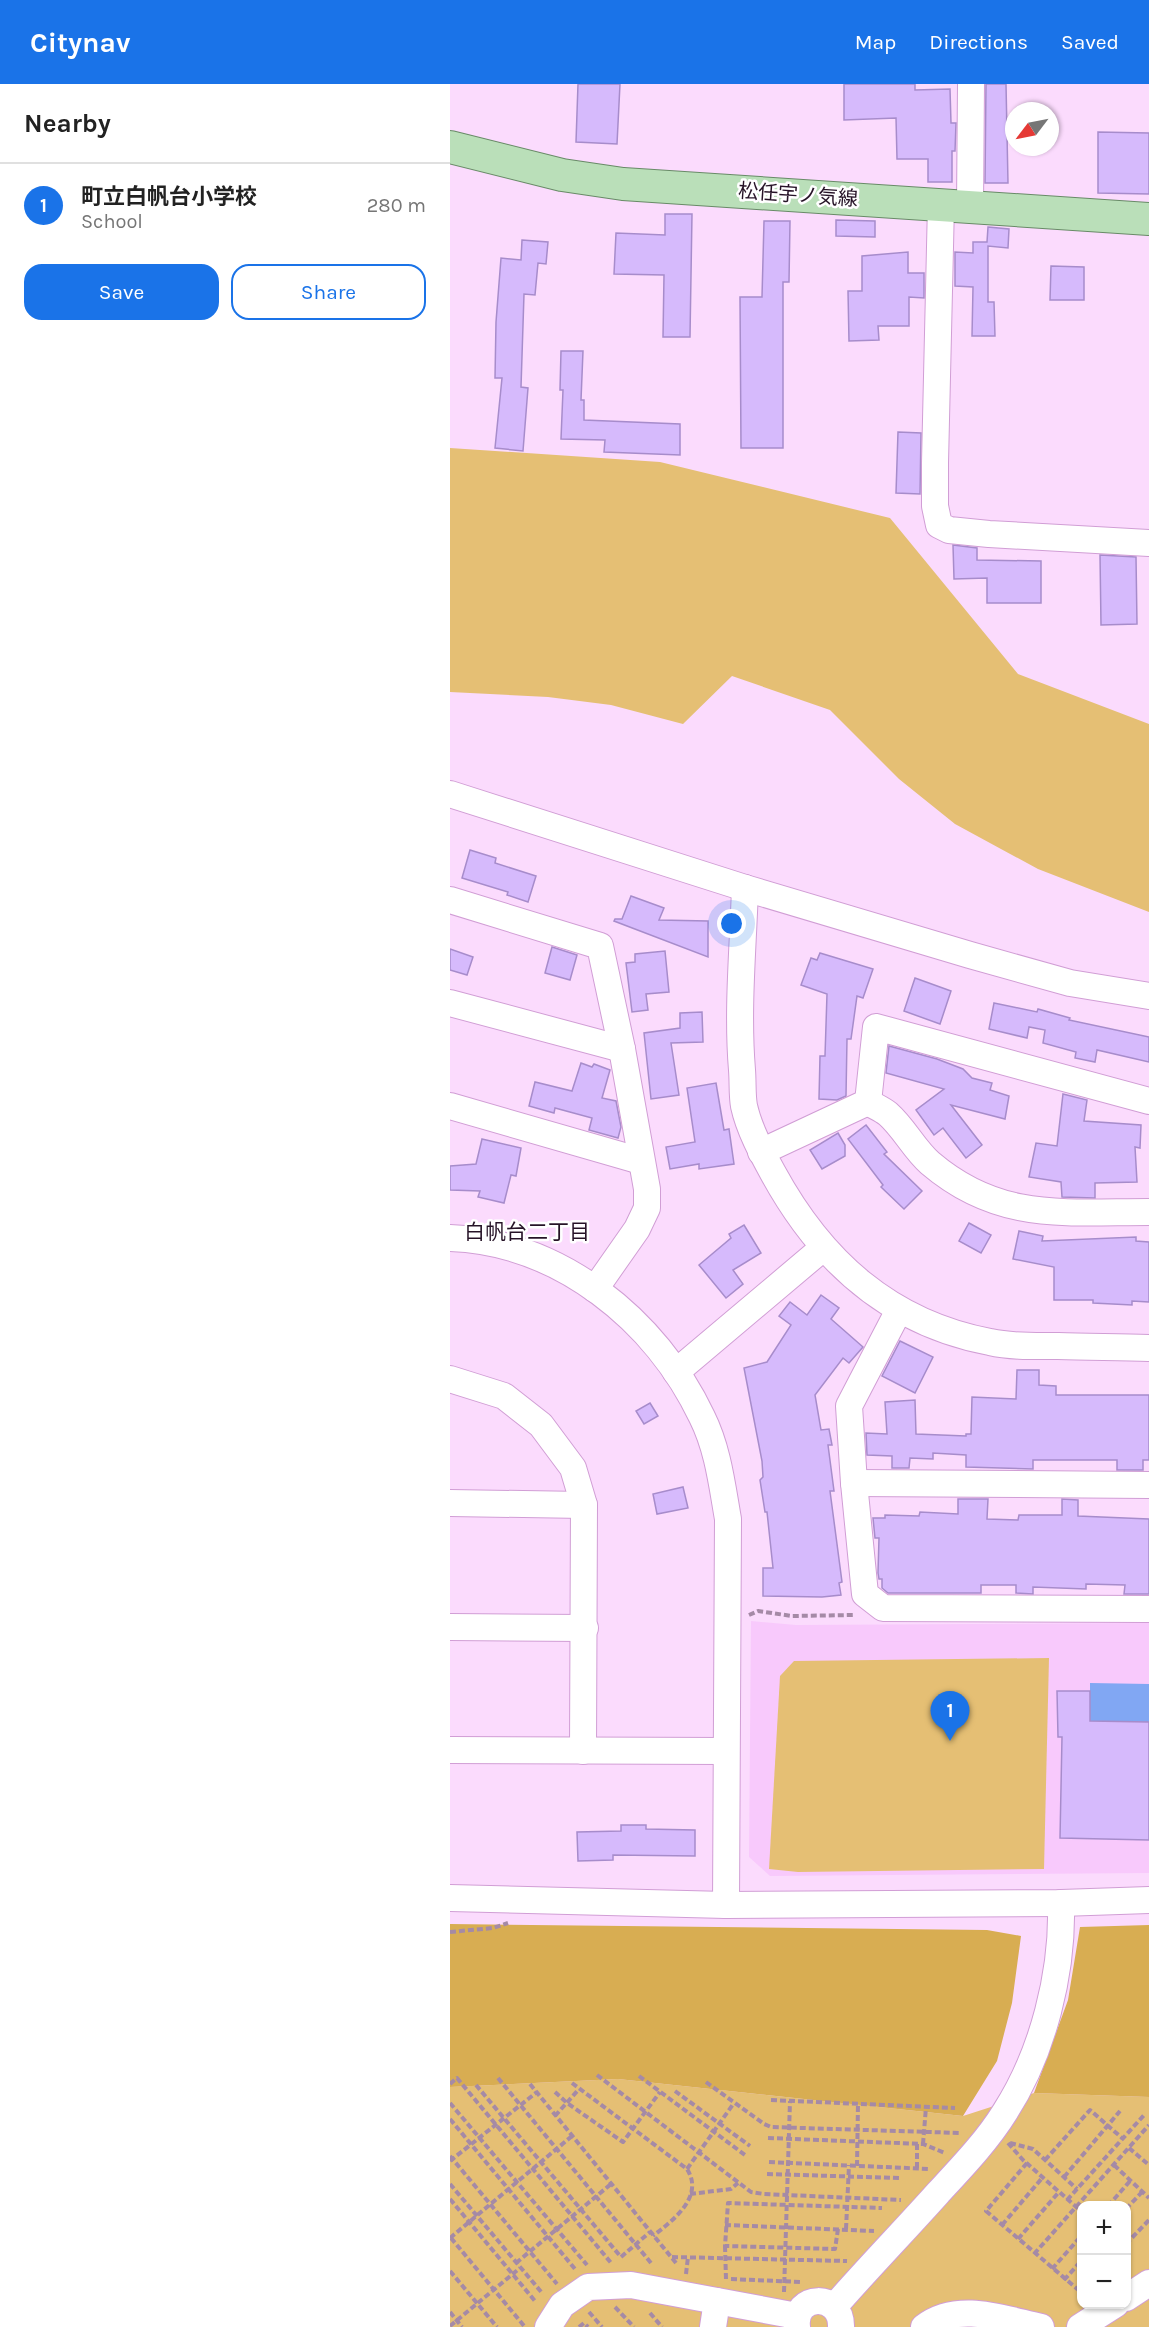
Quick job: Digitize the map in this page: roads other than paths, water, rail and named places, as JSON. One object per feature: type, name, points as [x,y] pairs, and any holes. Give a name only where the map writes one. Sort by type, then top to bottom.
[{"type":"main road","name":"松任宇ノ気線","points":[[450,147],[562,175],[623,184],[1149,219]]},
{"type":"street","points":[[971,84],[955,205],[935,463],[935,506],[939,525],[949,530],[989,534],[1149,543]]},
{"type":"street","points":[[450,794],[745,888],[1070,983],[1149,996]]},
{"type":"street","points":[[745,888],[740,1039],[744,1107],[761,1152],[792,1208],[835,1262],[899,1310],[960,1336],[1019,1346],[1149,1348]]},
{"type":"street","points":[[450,900],[600,946],[622,1048],[641,1161],[648,1189],[646,1208],[637,1228],[595,1289]]},
{"type":"street","points":[[450,1003],[622,1048]]},
{"type":"street","points":[[868,1102],[876,1027],[1149,1101]]},
{"type":"street","points":[[761,1152],[868,1102]]},
{"type":"street","points":[[868,1102],[887,1114],[929,1162],[973,1193],[1017,1208],[1053,1212],[1149,1212]]},
{"type":"street","points":[[450,1106],[641,1161]]},
{"type":"street","points":[[450,1238],[506,1247],[566,1270],[595,1289],[643,1330],[676,1372],[703,1418],[717,1459],[728,1519],[726,1905]]},
{"type":"street","points":[[676,1372],[823,1248]]},
{"type":"street","points":[[899,1310],[849,1406],[854,1483],[866,1594],[884,1608],[1149,1609]]},
{"type":"street","points":[[450,1379],[504,1396],[541,1425],[573,1468],[584,1505],[583,1751]]},
{"type":"street","points":[[854,1483],[1149,1485]]},
{"type":"street","points":[[450,1503],[584,1505]]},
{"type":"street","points":[[450,1627],[585,1628]]},
{"type":"street","points":[[450,1750],[726,1751]]},
{"type":"street","points":[[450,1898],[726,1905],[1061,1903],[1149,1900]]},
{"type":"street","points":[[548,2327],[556,2311],[582,2284],[720,2286],[797,2321],[801,2309],[813,2301],[821,2301],[837,2317],[866,2271],[922,2211],[950,2168],[981,2145],[1005,2113],[1019,2089],[1044,2028],[1053,1991],[1061,1903]]},
{"type":"street","points":[[1131,2295],[1149,2283]]},
{"type":"street","points":[[713,2327],[720,2286]]},
{"type":"street","points":[[924,2327],[947,2317],[968,2312],[1041,2327]]},
{"type":"water","points":[[1090,1683],[1149,1684],[1149,1722],[1090,1721]]},
{"type":"place","name":"町立白帆台小学校","points":[[950,1741]]},
{"type":"district","name":"白帆台二丁目","points":[[527,1232]]}]
